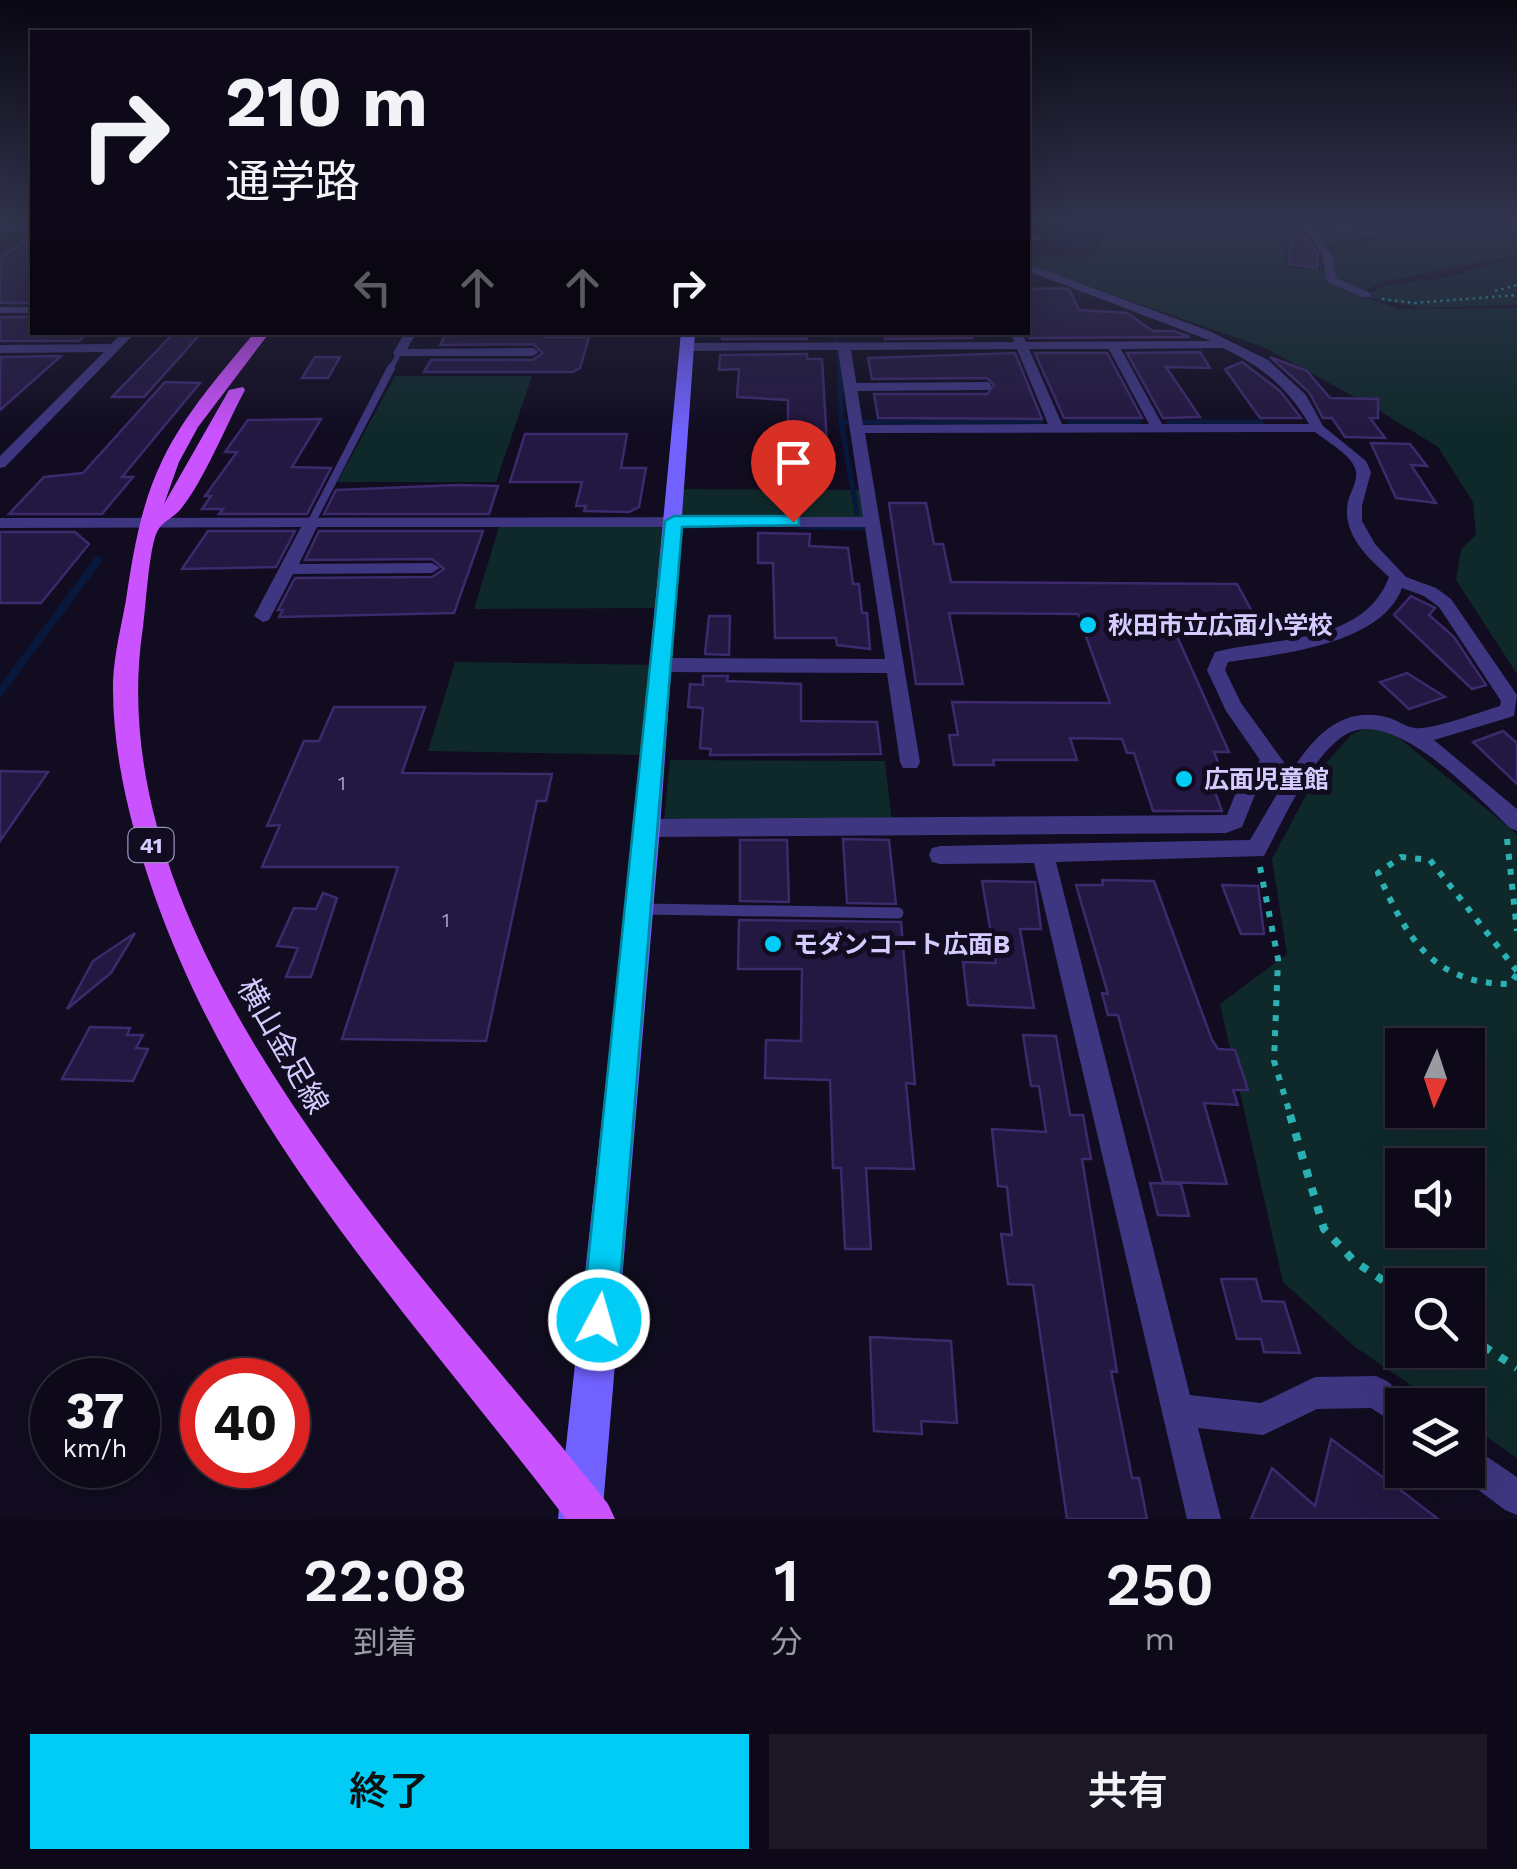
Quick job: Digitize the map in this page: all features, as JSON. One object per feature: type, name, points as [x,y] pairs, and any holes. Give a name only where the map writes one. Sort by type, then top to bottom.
[{"type":"main road","name":"横山金足線","points":[[261,335],[182,440],[151,508],[153,524],[141,566],[125,680],[133,769],[164,888],[208,1000],[290,1139],[585,1514]]},
{"type":"main road","name":"横山金足線","points":[[153,524],[173,506],[216,421],[278,335]]},
{"type":"street","points":[[1093,293],[1229,345],[1264,363],[1287,384],[1318,428],[1359,461],[1364,472],[1353,514],[1357,530],[1398,580],[1445,603],[1511,702],[1507,711],[1414,738]]},
{"type":"street","points":[[0,310],[30,310]]},
{"type":"street","points":[[0,464],[127,335]]},
{"type":"street","points":[[399,352],[409,335]]},
{"type":"street","points":[[1017,335],[1058,429]]},
{"type":"street","points":[[585,1514],[688,340],[844,348],[927,340],[1022,347],[1229,345]]},
{"type":"street","points":[[1113,345],[1158,429]]},
{"type":"street","points":[[0,349],[115,348]]},
{"type":"street","points":[[844,348],[910,762]]},
{"type":"street","points":[[399,352],[533,352]]},
{"type":"street","points":[[859,424],[1058,429],[1318,428]]},
{"type":"street","points":[[0,523],[872,522]]},
{"type":"street","points":[[262,616],[310,524]]},
{"type":"street","points":[[288,569],[432,568]]},
{"type":"street","points":[[1290,789],[1232,706],[1216,670],[1221,658],[1298,647],[1329,636],[1370,616],[1396,589],[1398,580]]},
{"type":"street","points":[[662,665],[893,666]]},
{"type":"street","points":[[940,855],[1256,849],[1290,789],[1337,730],[1365,718],[1388,721],[1414,738],[1511,816]]},
{"type":"street","points":[[647,828],[1226,824],[1235,821],[1245,792],[1270,760]]},
{"type":"street","points":[[1043,854],[1204,1519]]},
{"type":"street","points":[[1178,1410],[1263,1419],[1315,1394],[1376,1392],[1385,1399]]},
{"type":"street","points":[[1485,1474],[1517,1498]]},
{"type":"lane","points":[[310,524],[399,352]]},
{"type":"lane","points":[[852,387],[987,386]]},
{"type":"lane","points":[[639,909],[898,913]]},
{"type":"path","points":[[1367,294],[1400,305],[1486,293]]},
{"type":"path","points":[[1511,816],[1517,931]]},
{"type":"path","points":[[1256,849],[1278,960],[1274,1061],[1324,1229],[1354,1261],[1385,1282]]},
{"type":"path","points":[[1406,856],[1430,860],[1517,972],[1510,984],[1486,986],[1457,979],[1432,964],[1393,908],[1378,873],[1385,863],[1406,856]]},
{"type":"path","points":[[1485,1347],[1517,1368]]},
{"type":"green space","points":[[1108,293],[1358,293],[1399,309],[1517,308],[1517,674],[1456,580],[1461,549],[1476,535],[1473,502],[1438,447],[1263,347]]},
{"type":"green space","points":[[1372,293],[1517,293],[1517,305],[1420,308],[1371,298]]},
{"type":"green space","points":[[395,376],[532,376],[496,482],[337,482]]},
{"type":"green space","points":[[677,489],[868,490],[873,525],[675,520],[664,608],[474,609],[500,524],[674,520]]},
{"type":"green space","points":[[455,662],[662,665],[653,755],[428,751]]},
{"type":"green space","points":[[1374,724],[1394,734],[1517,834],[1517,1458],[1485,1436],[1485,1388],[1415,1388],[1386,1368],[1485,1368],[1485,1268],[1385,1268],[1385,1367],[1355,1347],[1283,1282],[1220,1004],[1287,954],[1272,859],[1319,771],[1351,735]]},
{"type":"green space","points":[[670,760],[885,761],[892,821],[664,820]]},
{"type":"building","points":[[0,293],[30,293],[30,303],[0,303]]},
{"type":"building","points":[[1030,293],[1071,293],[1079,310],[1127,313],[1153,331],[1174,331],[1190,337],[1029,338]]},
{"type":"building","points":[[0,317],[30,317],[30,335],[84,336],[79,341],[0,341]]},
{"type":"building","points":[[172,335],[199,335],[144,397],[112,397]]},
{"type":"building","points":[[445,335],[589,337],[580,368],[573,372],[424,372],[431,360],[533,360],[543,353],[533,344],[440,345]]},
{"type":"building","points":[[722,335],[806,335],[807,339],[722,339]]},
{"type":"building","points":[[884,335],[972,338],[885,339]]},
{"type":"building","points":[[1200,352],[1210,368],[1166,367],[1200,417],[1163,418],[1127,353]]},
{"type":"building","points":[[1015,353],[1042,419],[878,418],[874,394],[987,394],[994,385],[987,378],[872,379],[868,358]]},
{"type":"building","points":[[1035,353],[1107,353],[1142,418],[1064,418]]},
{"type":"building","points":[[807,354],[807,359],[822,359],[828,460],[788,460],[788,400],[737,397],[739,369],[719,370],[720,355]]},
{"type":"building","points":[[61,356],[0,410],[0,357]]},
{"type":"building","points":[[315,357],[340,357],[328,378],[302,378]]},
{"type":"building","points":[[1270,357],[1307,371],[1330,398],[1378,399],[1378,418],[1370,418],[1385,438],[1345,437],[1332,418],[1323,418],[1309,392]]},
{"type":"building","points":[[1242,362],[1280,391],[1301,418],[1260,418],[1225,369]]},
{"type":"building","points":[[165,382],[200,383],[122,477],[133,477],[102,514],[9,514],[44,477],[83,473]]},
{"type":"building","points":[[321,419],[292,467],[331,468],[307,514],[219,514],[223,509],[202,509],[211,496],[205,496],[237,452],[225,452],[248,420]]},
{"type":"building","points":[[525,434],[627,434],[621,468],[646,468],[639,507],[629,512],[584,511],[586,506],[576,506],[582,482],[510,482]]},
{"type":"building","points":[[1371,443],[1410,444],[1427,466],[1411,465],[1436,503],[1396,498]]},
{"type":"building","points":[[498,486],[489,514],[324,514],[336,490]]},
{"type":"building","points":[[889,503],[926,503],[934,544],[943,544],[951,582],[1237,584],[1254,615],[1167,614],[1229,752],[1214,752],[1229,789],[1214,789],[1222,811],[1153,811],[1134,753],[1127,753],[1122,739],[1070,738],[1077,760],[993,760],[994,765],[954,765],[949,735],[958,735],[952,702],[1110,703],[1078,614],[949,613],[963,684],[916,684]]},
{"type":"building","points":[[208,531],[295,531],[276,567],[182,569]]},
{"type":"building","points":[[319,531],[483,531],[454,613],[279,617],[283,610],[278,610],[295,578],[432,577],[444,569],[432,559],[305,560]]},
{"type":"building","points":[[0,532],[75,532],[89,544],[41,603],[0,603]]},
{"type":"building","points":[[758,533],[810,534],[809,546],[848,548],[853,584],[859,584],[862,613],[867,613],[870,649],[837,645],[836,638],[775,638],[773,563],[758,563]]},
{"type":"building","points":[[1411,596],[1435,608],[1429,615],[1454,637],[1486,685],[1472,689],[1394,615]]},
{"type":"building","points":[[709,616],[730,616],[729,655],[705,654]]},
{"type":"building","points":[[1407,673],[1445,697],[1409,709],[1380,682]]},
{"type":"building","points":[[703,676],[728,676],[727,681],[801,684],[801,721],[877,722],[881,754],[710,755],[711,749],[700,748],[703,708],[688,707],[690,684],[703,685]]},
{"type":"building","points":[[334,707],[425,707],[402,773],[552,774],[546,801],[537,801],[486,1041],[342,1039],[398,867],[262,867],[280,825],[267,826],[304,741],[319,741]]},
{"type":"building","points":[[1503,731],[1517,743],[1517,784],[1473,742]]},
{"type":"building","points":[[0,771],[48,772],[0,841]]},
{"type":"building","points":[[843,839],[889,840],[896,904],[847,903]]},
{"type":"building","points":[[740,840],[787,840],[789,902],[740,901]]},
{"type":"building","points":[[1102,880],[1154,881],[1212,1040],[1218,1049],[1235,1050],[1248,1090],[1233,1090],[1238,1105],[1204,1103],[1227,1184],[1163,1182],[1118,1015],[1108,1015],[1102,993],[1108,994],[1076,885],[1103,885]]},
{"type":"building","points":[[982,881],[1035,882],[1041,929],[1020,929],[1034,1008],[968,1005],[963,962],[996,963]]},
{"type":"building","points":[[1222,885],[1258,886],[1264,934],[1241,934]]},
{"type":"building","points":[[323,893],[337,898],[311,977],[286,977],[298,948],[277,946],[294,908],[316,909]]},
{"type":"building","points":[[739,920],[901,922],[915,1084],[906,1083],[914,1169],[866,1168],[871,1249],[845,1249],[841,1168],[833,1168],[830,1080],[765,1078],[766,1040],[801,1041],[802,969],[738,969]]},
{"type":"building","points":[[135,933],[111,973],[67,1009],[93,961]]},
{"type":"building","points":[[90,1027],[130,1028],[127,1035],[143,1035],[136,1048],[148,1049],[133,1081],[62,1079]]},
{"type":"building","points":[[1023,1035],[1056,1036],[1070,1115],[1083,1115],[1091,1159],[1082,1159],[1117,1372],[1111,1371],[1132,1478],[1139,1478],[1147,1519],[1067,1519],[1033,1285],[1008,1284],[1001,1234],[1012,1235],[1007,1187],[998,1186],[992,1129],[1046,1132],[1039,1086],[1031,1086]]},
{"type":"building","points":[[1150,1183],[1181,1184],[1189,1216],[1158,1215]]},
{"type":"building","points":[[1221,1279],[1256,1279],[1262,1301],[1284,1302],[1300,1353],[1264,1352],[1261,1339],[1237,1339]]},
{"type":"building","points":[[870,1337],[951,1341],[957,1423],[921,1421],[922,1434],[874,1431]]},
{"type":"building","points":[[1331,1439],[1385,1479],[1385,1488],[1397,1488],[1438,1519],[1251,1519],[1272,1468],[1315,1506]]},
{"type":"waterway","points":[[836,335],[836,341]]},
{"type":"waterway","points":[[838,354],[840,370]]},
{"type":"waterway","points":[[840,368],[841,422]]},
{"type":"waterway","points":[[841,422],[1040,422]]},
{"type":"waterway","points":[[841,422],[857,513]]},
{"type":"waterway","points":[[1070,422],[1139,422]]},
{"type":"waterway","points":[[1169,422],[1262,422]]},
{"type":"waterway","points":[[798,527],[863,528]]},
{"type":"waterway","points":[[0,692],[98,560]]},
{"type":"place","name":"秋田市立広面小学校","points":[[1088,625]]},
{"type":"place","name":"広面児童館","points":[[1184,779]]},
{"type":"place","name":"モダンコート広面B","points":[[773,944]]},
{"type":"route","points":[[599,1320],[674,520],[793,522]]}]
